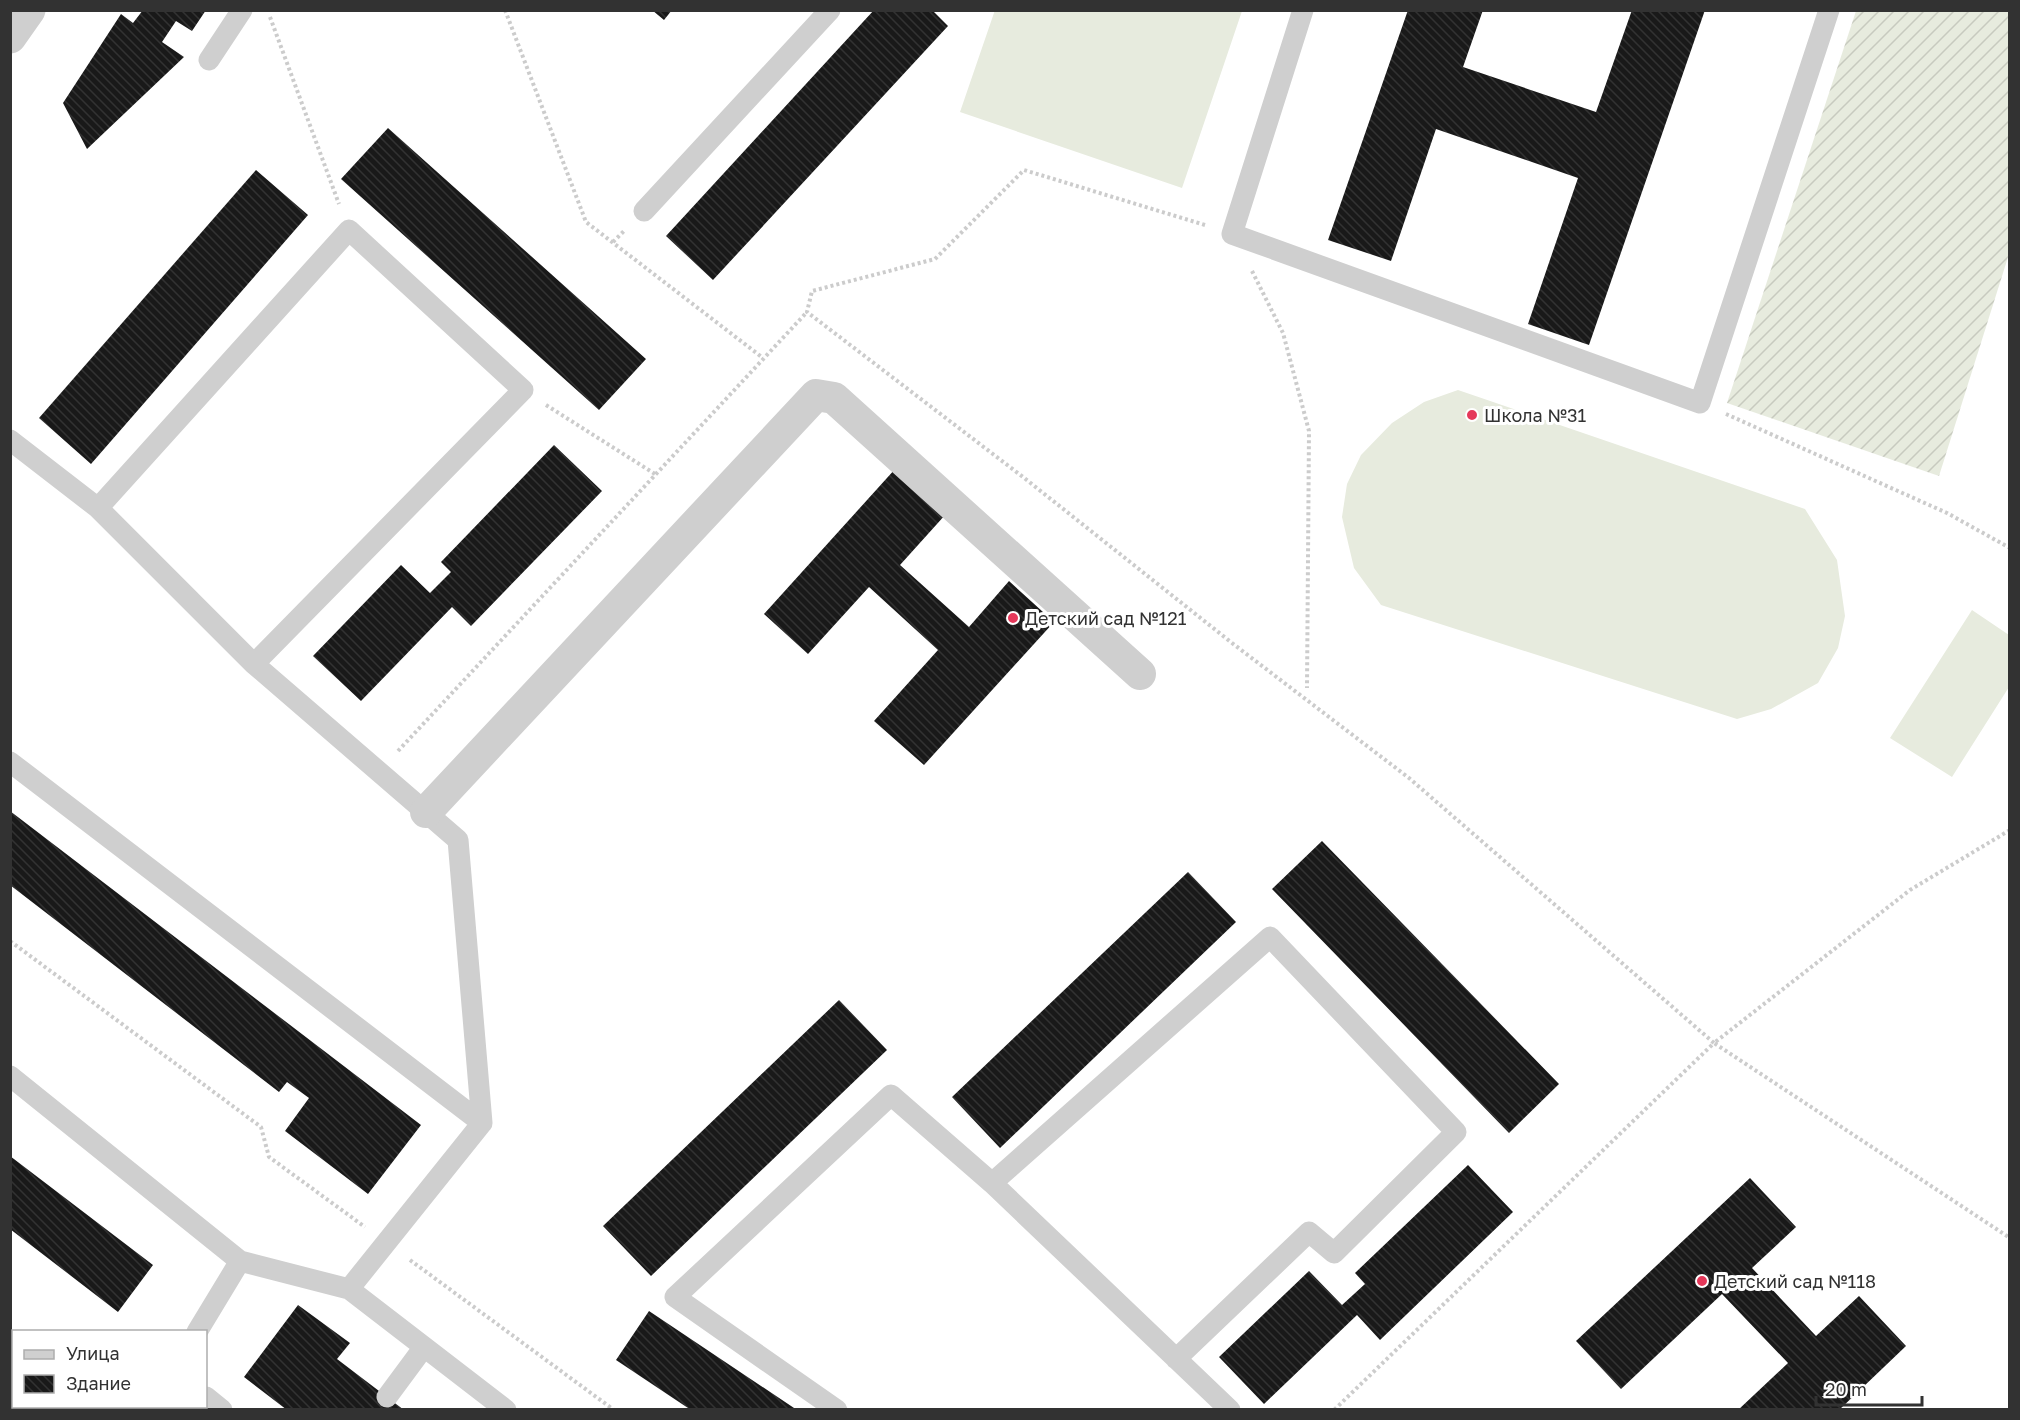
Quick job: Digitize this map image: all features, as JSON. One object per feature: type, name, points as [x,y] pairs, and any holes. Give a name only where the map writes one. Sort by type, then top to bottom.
[{"type":"street","points":[[10,37],[29,10]]},
{"type":"street","points":[[426,812],[816,395],[834,398],[1140,674]]},
{"type":"lane","points":[[209,60],[242,10]]},
{"type":"lane","points":[[644,211],[830,10]]},
{"type":"lane","points":[[1303,10],[1232,234],[1700,403],[1829,10]]},
{"type":"lane","points":[[98,508],[349,230],[523,390],[254,664]]},
{"type":"lane","points":[[10,440],[98,508],[254,664],[458,840],[482,1123],[349,1289]]},
{"type":"lane","points":[[10,762],[482,1123]]},
{"type":"lane","points":[[992,1184],[1270,937],[1456,1132],[1334,1253],[1309,1232],[1176,1359]]},
{"type":"lane","points":[[10,1076],[240,1261],[349,1289],[506,1410]]},
{"type":"lane","points":[[837,1410],[675,1297],[891,1095],[992,1184],[1230,1410]]},
{"type":"lane","points":[[198,1330],[240,1261]]},
{"type":"lane","points":[[387,1397],[424,1347]]},
{"type":"lane","points":[[207,1398],[222,1410]]},
{"type":"path","points":[[268,10],[349,230]]},
{"type":"path","points":[[505,10],[586,222],[763,358]]},
{"type":"path","points":[[379,771],[807,312],[812,291],[934,259],[1024,170],[1232,234],[1283,333],[1309,431],[1307,688]]},
{"type":"path","points":[[807,312],[1409,778],[1714,1043],[2010,1238]]},
{"type":"path","points":[[523,390],[655,474]]},
{"type":"path","points":[[1700,403],[1947,513],[2010,548]]},
{"type":"path","points":[[1334,1410],[1714,1043],[1910,890],[2010,830]]},
{"type":"path","points":[[10,941],[261,1127],[269,1157],[614,1410]]},
{"type":"shaded area","points":[[995,10],[1242,11],[1182,188],[960,112]]},
{"type":"shaded area","points":[[1856,11],[2009,11],[2009,254],[1939,476],[1727,403]]},
{"type":"shaded area","points":[[1458,390],[1805,509],[1837,560],[1845,616],[1838,648],[1818,683],[1771,709],[1737,719],[1381,605],[1354,568],[1342,517],[1347,484],[1361,455],[1392,423],[1424,402]]},
{"type":"shaded area","points":[[1972,610],[2009,635],[2009,687],[1952,777],[1890,738]]},
{"type":"building","points":[[143,10],[206,10],[192,31],[176,21],[162,42],[184,57],[87,149],[63,103],[121,14],[133,23]]},
{"type":"building","points":[[652,10],[672,10],[664,20]]},
{"type":"building","points":[[874,10],[932,10],[948,26],[713,280],[666,236]]},
{"type":"building","points":[[1408,10],[1483,10],[1463,67],[1596,112],[1632,10],[1705,10],[1589,345],[1528,324],[1578,178],[1436,129],[1391,261],[1328,240]]},
{"type":"building","points":[[388,128],[646,359],[599,410],[341,179]]},
{"type":"building","points":[[256,170],[308,215],[91,464],[39,418]]},
{"type":"building","points":[[554,445],[602,491],[471,626],[452,607],[361,701],[313,656],[401,565],[430,593],[451,572],[441,562]]},
{"type":"building","name":"Детский сад №121","points":[[896,468],[946,514],[900,565],[969,627],[1009,581],[1054,622],[924,765],[874,721],[938,650],[869,587],[808,654],[764,614]]},
{"type":"building","points":[[10,811],[421,1125],[368,1194],[285,1131],[309,1098],[287,1082],[279,1092],[10,885]]},
{"type":"building","points":[[1322,841],[1559,1084],[1509,1133],[1272,889]]},
{"type":"building","points":[[1188,872],[1236,922],[1000,1148],[952,1097]]},
{"type":"building","points":[[839,1000],[887,1050],[651,1276],[603,1226]]},
{"type":"building","points":[[10,1156],[153,1265],[118,1312],[10,1229]]},
{"type":"building","points":[[1468,1165],[1513,1212],[1380,1340],[1357,1315],[1264,1404],[1219,1357],[1309,1271],[1342,1305],[1365,1284],[1355,1273]]},
{"type":"building","name":"Детский сад №118","points":[[1750,1178],[1796,1227],[1752,1268],[1816,1336],[1859,1296],[1906,1346],[1839,1410],[1738,1410],[1788,1363],[1722,1294],[1621,1389],[1576,1341]]},
{"type":"building","points":[[298,1305],[350,1343],[337,1359],[404,1410],[287,1410],[244,1377]]},
{"type":"building","points":[[649,1311],[797,1410],[691,1410],[616,1360]]},
{"type":"place","name":"Школа №31","points":[[1472,415]]},
{"type":"place","name":"Детский сад №121","points":[[1013,618]]},
{"type":"place","name":"Детский сад №118","points":[[1702,1281]]}]
